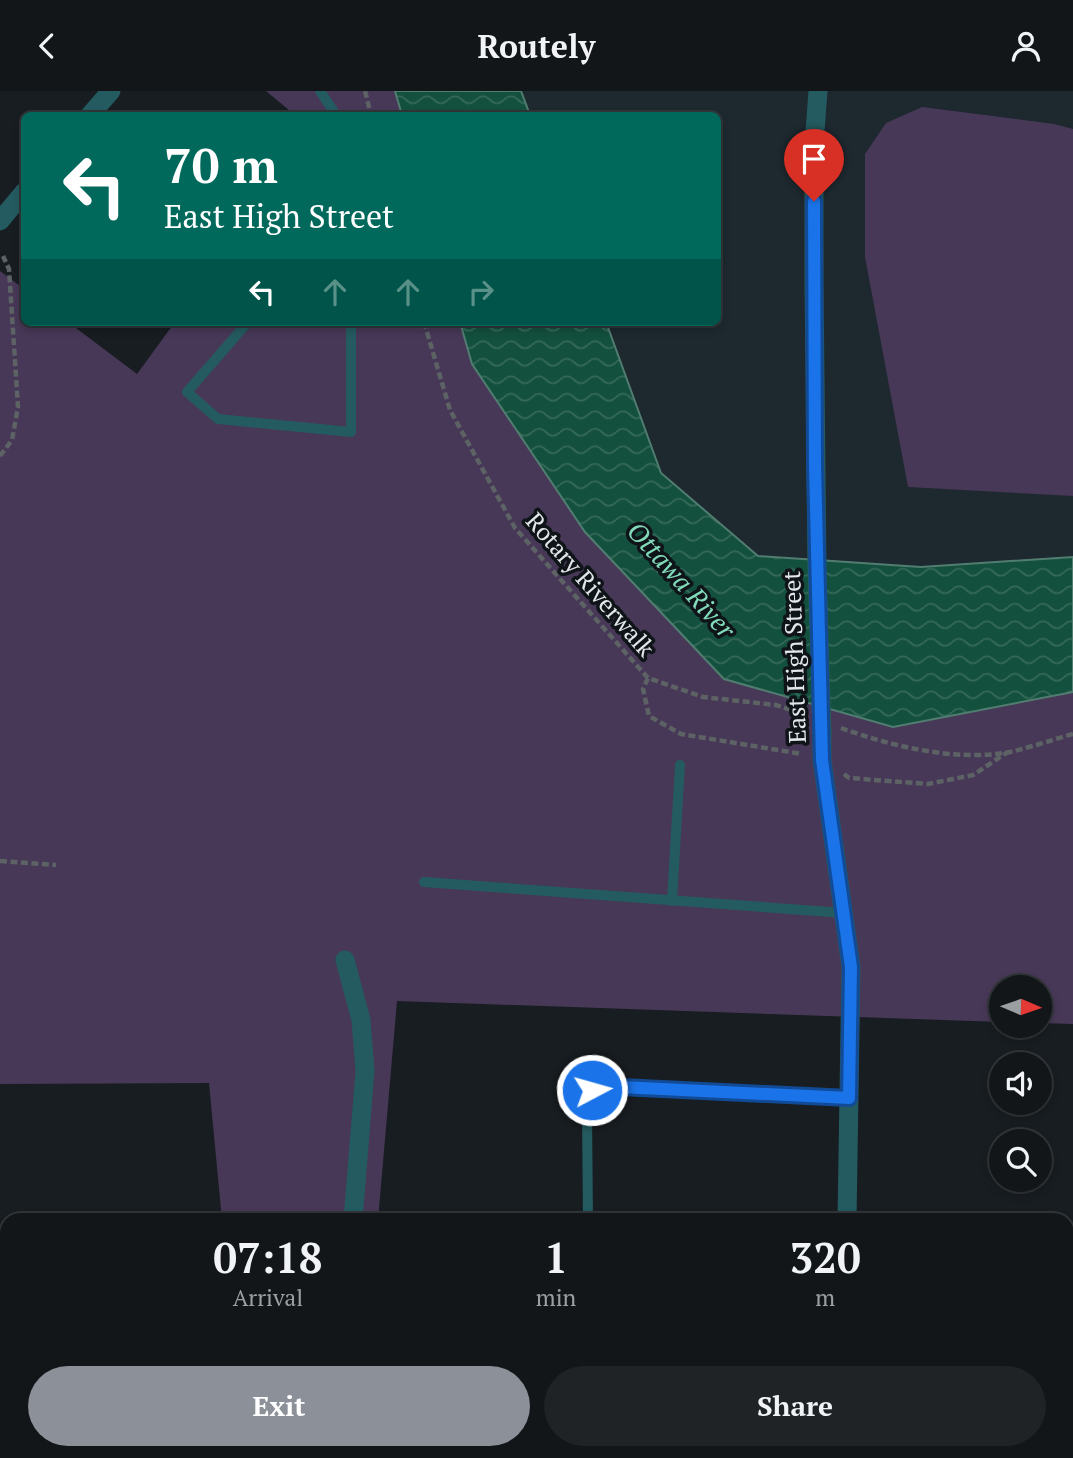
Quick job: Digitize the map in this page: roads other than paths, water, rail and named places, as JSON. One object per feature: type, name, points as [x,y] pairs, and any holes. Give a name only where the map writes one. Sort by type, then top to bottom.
[{"type":"street","name":"East High Street","points":[[818,91],[814,145],[814,269],[821,731],[822,760],[851,967],[847,1213]]},
{"type":"street","points":[[92,112],[108,92]]},
{"type":"street","points":[[0,221],[21,196]]},
{"type":"street","points":[[345,960],[361,1020],[365,1072],[354,1213]]},
{"type":"lane","points":[[320,91],[334,112]]},
{"type":"lane","points":[[245,326],[187,392],[218,419],[351,432],[351,326]]},
{"type":"lane","points":[[672,901],[680,765]]},
{"type":"lane","points":[[424,882],[844,913]]},
{"type":"lane","points":[[588,1213],[587,1113],[592,1090],[621,1087],[849,1098]]},
{"type":"water","points":[[395,91],[521,91],[529,112],[401,112]]},
{"type":"water","name":"Ottawa River","points":[[461,326],[607,326],[661,473],[758,556],[921,567],[1073,557],[1073,692],[893,727],[724,679],[585,532],[472,364]]}]
